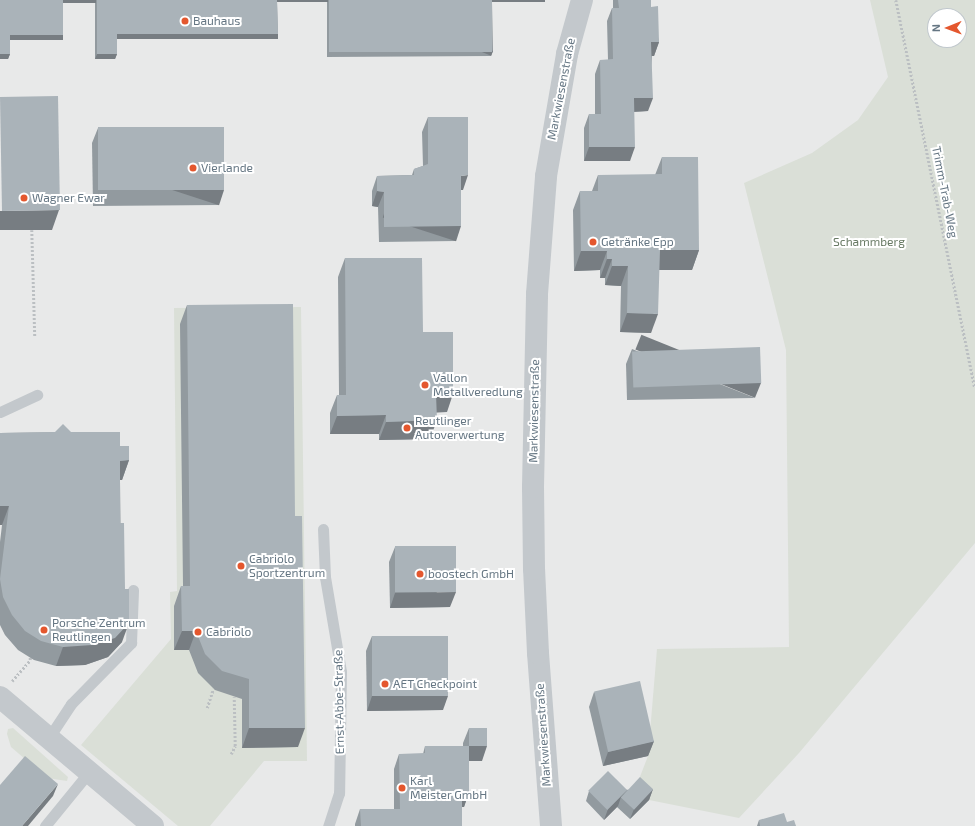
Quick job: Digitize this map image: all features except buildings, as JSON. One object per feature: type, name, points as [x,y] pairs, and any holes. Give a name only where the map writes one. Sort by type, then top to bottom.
[{"type":"street","name":"Markwiesenstraße","points":[[550,826],[538,653],[534,569],[533,487],[537,302],[546,176],[567,54],[582,0]]},
{"type":"street","points":[[6,689],[48,738],[153,826]]},
{"type":"lane","points":[[0,412],[37,395]]},
{"type":"lane","name":"Ernst-Abbe-Straße","points":[[323,529],[325,577],[341,672],[339,793],[328,826]]},
{"type":"lane","points":[[48,738],[71,704],[131,643],[133,590]]},
{"type":"lane","points":[[45,826],[89,772]]},
{"type":"path","name":"Trimm-Trab-Weg","points":[[896,0],[975,387]]},
{"type":"path","points":[[32,230],[34,337]]},
{"type":"path","points":[[6,689],[30,660],[30,653]]},
{"type":"path","points":[[207,708],[213,689]]},
{"type":"path","points":[[231,754],[236,746],[234,697]]},
{"type":"shaded area","points":[[0,0],[975,0],[975,826],[0,826]]},
{"type":"green space","name":"Schammberg","points":[[870,0],[975,0],[975,543],[799,753],[739,818],[649,800],[636,787],[648,756],[657,649],[789,647],[786,350],[744,183],[812,153],[858,120],[888,77]]},
{"type":"green space","name":"Cabriolo Sportzentrum","points":[[301,307],[307,761],[264,761],[210,826],[178,826],[81,745],[171,639],[170,592],[177,591],[174,308]]},
{"type":"green space","points":[[13,728],[68,777],[67,781],[47,778],[11,747],[7,734],[8,729]]},
{"type":"place","name":"Bauhaus","points":[[185,21]]},
{"type":"place","name":"Vierlande","points":[[193,168]]},
{"type":"place","name":"Wagner Ewar","points":[[24,198]]},
{"type":"place","name":"Getränke Epp","points":[[593,242]]},
{"type":"place","name":"Vallon Metallveredlung","points":[[425,385]]},
{"type":"place","name":"Reutlinger Autoverwertung","points":[[407,428]]},
{"type":"place","name":"Cabriolo Sportzentrum","points":[[241,566]]},
{"type":"place","name":"boostech GmbH","points":[[420,574]]},
{"type":"place","name":"Porsche Zentrum Reutlingen","points":[[44,630]]},
{"type":"place","name":"Cabriolo","points":[[198,632]]},
{"type":"place","name":"AET Checkpoint","points":[[385,684]]},
{"type":"place","name":"Karl Meister GmbH","points":[[402,788]]}]
